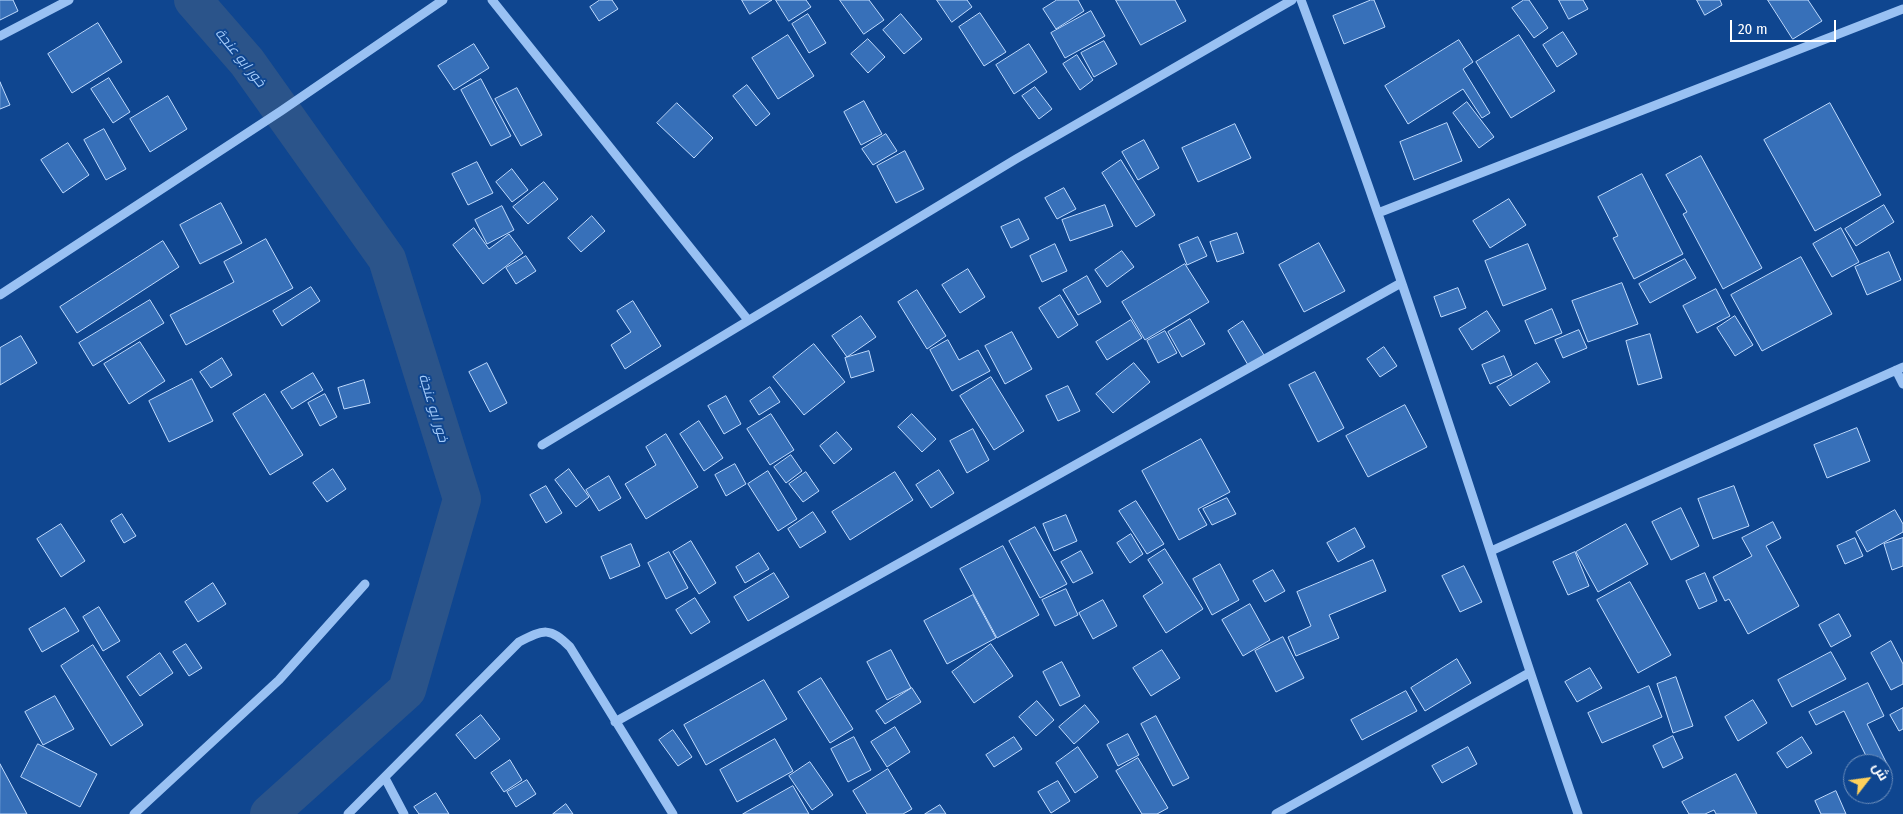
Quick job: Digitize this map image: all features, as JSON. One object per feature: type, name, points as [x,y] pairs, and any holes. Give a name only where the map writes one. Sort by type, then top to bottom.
[{"type":"street","points":[[0,36],[69,0]]},
{"type":"street","points":[[0,295],[281,111],[443,0]]},
{"type":"street","points":[[492,0],[748,320]]},
{"type":"street","points":[[542,445],[1016,159],[1292,0]]},
{"type":"street","points":[[1301,0],[1378,213],[1491,552],[1529,673],[1578,814]]},
{"type":"street","points":[[1378,213],[1903,9]]},
{"type":"street","points":[[615,722],[1401,283]]},
{"type":"street","points":[[1491,552],[1900,368],[1903,384]]},
{"type":"street","points":[[134,814],[279,680],[365,584]]},
{"type":"street","points":[[348,814],[386,778],[519,642],[532,635],[545,632],[557,634],[570,647],[672,814]]},
{"type":"street","points":[[1276,814],[1529,673]]},
{"type":"street","points":[[386,778],[404,814]]},
{"type":"building","points":[[0,0],[13,0],[18,11],[0,20]]},
{"type":"building","points":[[600,0],[612,0],[618,9],[599,21],[590,7]]},
{"type":"building","points":[[742,0],[772,0],[750,14]]},
{"type":"building","points":[[776,0],[806,0],[811,7],[789,21]]},
{"type":"building","points":[[840,0],[869,0],[884,20],[864,34]]},
{"type":"building","points":[[937,0],[967,0],[972,7],[952,22]]},
{"type":"building","points":[[1057,0],[1078,0],[1084,11],[1056,29],[1043,9]]},
{"type":"building","points":[[1116,0],[1175,0],[1186,21],[1141,45]]},
{"type":"building","points":[[1374,0],[1385,27],[1344,44],[1333,16]]},
{"type":"building","points":[[1524,0],[1529,0],[1548,28],[1534,38],[1512,8]]},
{"type":"building","points":[[1559,0],[1583,0],[1588,9],[1569,19]]},
{"type":"building","points":[[1697,0],[1720,0],[1722,5],[1705,15]]},
{"type":"building","points":[[1768,0],[1808,0],[1822,21],[1793,39]]},
{"type":"building","points":[[1091,11],[1105,36],[1065,58],[1051,33]]},
{"type":"building","points":[[980,13],[1006,52],[984,66],[959,27]]},
{"type":"building","points":[[808,14],[826,43],[809,53],[792,24]]},
{"type":"building","points":[[901,14],[922,39],[904,54],[883,30]]},
{"type":"building","points":[[98,23],[122,62],[72,93],[48,54]]},
{"type":"building","points":[[1563,32],[1577,54],[1557,67],[1543,45]]},
{"type":"building","points":[[788,35],[814,76],[778,99],[752,58]]},
{"type":"building","points":[[1519,35],[1555,91],[1511,118],[1476,62]]},
{"type":"building","points":[[868,39],[885,57],[868,73],[851,54]]},
{"type":"building","points":[[1459,40],[1473,62],[1463,69],[1490,113],[1482,118],[1463,89],[1408,124],[1385,86]]},
{"type":"building","points":[[1104,41],[1117,64],[1094,77],[1081,53]]},
{"type":"building","points":[[474,44],[489,68],[454,90],[438,66]]},
{"type":"building","points":[[1029,44],[1047,72],[1014,94],[996,65]]},
{"type":"building","points":[[1077,55],[1093,80],[1080,90],[1063,64]]},
{"type":"building","points":[[109,78],[130,112],[113,123],[91,89]]},
{"type":"building","points":[[481,79],[511,136],[491,146],[461,90]]},
{"type":"building","points":[[0,82],[10,105],[0,109]]},
{"type":"building","points":[[747,85],[770,114],[756,126],[733,96]]},
{"type":"building","points":[[1035,87],[1052,109],[1039,119],[1022,96]]},
{"type":"building","points":[[517,88],[542,135],[521,146],[495,99]]},
{"type":"building","points":[[168,96],[187,129],[150,152],[130,119]]},
{"type":"building","points":[[864,101],[882,134],[861,145],[844,112]]},
{"type":"building","points":[[1467,102],[1494,137],[1479,148],[1453,113]]},
{"type":"building","points":[[677,103],[713,138],[694,158],[657,123]]},
{"type":"building","points":[[1830,103],[1881,195],[1815,231],[1764,140]]},
{"type":"building","points":[[1447,123],[1462,161],[1414,180],[1400,142]]},
{"type":"building","points":[[1235,124],[1251,158],[1198,182],[1182,148]]},
{"type":"building","points":[[104,129],[126,169],[106,180],[84,140]]},
{"type":"building","points":[[886,134],[897,151],[873,165],[862,149]]},
{"type":"building","points":[[1144,140],[1159,168],[1138,180],[1122,152]]},
{"type":"building","points":[[68,143],[89,175],[63,193],[41,160]]},
{"type":"building","points":[[905,151],[924,189],[896,203],[877,166]]},
{"type":"building","points":[[1701,156],[1762,268],[1723,289],[1683,214],[1687,212],[1666,175]]},
{"type":"building","points":[[1121,160],[1155,215],[1136,227],[1102,173]]},
{"type":"building","points":[[477,162],[493,193],[468,205],[452,174]]},
{"type":"building","points":[[512,169],[528,190],[512,202],[496,182]]},
{"type":"building","points":[[1642,174],[1683,254],[1634,279],[1613,238],[1618,236],[1598,197]]},
{"type":"building","points":[[544,182],[558,199],[528,224],[513,207]]},
{"type":"building","points":[[1064,188],[1076,209],[1057,219],[1045,198]]},
{"type":"building","points":[[1509,199],[1526,225],[1490,248],[1473,221]]},
{"type":"building","points":[[221,203],[242,243],[200,264],[180,225]]},
{"type":"building","points":[[1105,205],[1113,226],[1070,241],[1062,220]]},
{"type":"building","points":[[1884,205],[1894,222],[1856,246],[1845,229]]},
{"type":"building","points":[[502,206],[514,230],[487,244],[475,220]]},
{"type":"building","points":[[592,216],[605,231],[581,252],[568,238]]},
{"type":"building","points":[[1019,219],[1029,239],[1011,248],[1001,227]]},
{"type":"building","points":[[474,228],[489,249],[509,234],[523,253],[483,284],[453,245]]},
{"type":"building","points":[[1841,228],[1859,262],[1832,277],[1813,244]]},
{"type":"building","points":[[1237,233],[1244,253],[1217,262],[1210,242]]},
{"type":"building","points":[[1198,237],[1207,256],[1187,265],[1179,245]]},
{"type":"building","points":[[266,239],[293,288],[186,345],[170,315],[234,282],[224,262]]},
{"type":"building","points":[[163,241],[179,267],[77,333],[60,307]]},
{"type":"building","points":[[1319,243],[1345,291],[1304,312],[1279,265]]},
{"type":"building","points":[[1055,244],[1067,271],[1042,282],[1030,256]]},
{"type":"building","points":[[1528,244],[1546,289],[1503,306],[1485,261]]},
{"type":"building","points":[[1122,251],[1134,267],[1107,287],[1095,270]]},
{"type":"building","points":[[1889,252],[1901,280],[1867,295],[1855,267]]},
{"type":"building","points":[[526,256],[536,271],[516,284],[506,268]]},
{"type":"building","points":[[1801,257],[1832,314],[1762,351],[1731,295]]},
{"type":"building","points":[[1685,259],[1696,278],[1650,303],[1639,284]]},
{"type":"building","points":[[1185,264],[1209,302],[1145,340],[1122,302]]},
{"type":"building","points":[[968,269],[985,297],[960,313],[942,285]]},
{"type":"building","points":[[1087,276],[1101,302],[1078,315],[1063,290]]},
{"type":"building","points":[[1622,283],[1638,324],[1588,342],[1572,301]]},
{"type":"building","points":[[311,287],[320,301],[282,326],[273,311]]},
{"type":"building","points":[[1458,288],[1466,308],[1441,317],[1434,297]]},
{"type":"building","points":[[1716,289],[1730,316],[1697,333],[1683,306]]},
{"type":"building","points":[[917,290],[946,336],[927,349],[898,302]]},
{"type":"building","points":[[1060,295],[1078,325],[1058,338],[1039,308]]},
{"type":"building","points":[[150,300],[164,323],[93,366],[79,343]]},
{"type":"building","points":[[633,301],[661,346],[625,369],[611,345],[631,332],[617,311]]},
{"type":"building","points":[[1552,309],[1562,333],[1535,344],[1525,321]]},
{"type":"building","points":[[1487,311],[1500,331],[1472,350],[1459,329]]},
{"type":"building","points":[[861,316],[876,337],[847,357],[832,336]]},
{"type":"building","points":[[1735,316],[1753,345],[1735,356],[1717,328]]},
{"type":"building","points":[[1190,319],[1205,344],[1182,357],[1168,332]]},
{"type":"building","points":[[1131,320],[1142,338],[1107,360],[1096,342]]},
{"type":"building","points":[[1243,321],[1264,355],[1248,365],[1228,331]]},
{"type":"building","points":[[1579,330],[1587,348],[1563,358],[1555,340]]},
{"type":"building","points":[[1165,331],[1177,353],[1158,363],[1147,341]]},
{"type":"building","points":[[1012,332],[1032,369],[1005,384],[985,346]]},
{"type":"building","points":[[1650,334],[1662,378],[1638,385],[1626,341]]},
{"type":"building","points":[[21,336],[37,363],[0,385],[0,348]]},
{"type":"building","points":[[948,340],[959,360],[978,350],[990,371],[952,391],[930,350]]},
{"type":"building","points":[[140,342],[165,381],[129,404],[104,364]]},
{"type":"building","points":[[814,344],[845,382],[804,415],[773,377]]},
{"type":"building","points":[[1384,347],[1397,366],[1380,377],[1367,359]]},
{"type":"building","points":[[869,351],[874,371],[851,378],[845,358]]},
{"type":"building","points":[[1504,356],[1512,375],[1490,384],[1482,365]]},
{"type":"building","points":[[222,358],[232,375],[211,388],[200,372]]},
{"type":"building","points":[[487,363],[507,403],[490,412],[469,372]]},
{"type":"building","points":[[1134,363],[1150,382],[1113,413],[1096,394]]},
{"type":"building","points":[[1537,363],[1550,382],[1510,406],[1497,387]]},
{"type":"building","points":[[1315,372],[1344,428],[1318,442],[1289,385]]},
{"type":"building","points":[[313,373],[323,390],[292,409],[281,392]]},
{"type":"building","points":[[991,377],[1024,431],[994,450],[960,396]]},
{"type":"building","points":[[192,379],[213,421],[169,442],[149,401]]},
{"type":"building","points":[[364,380],[370,403],[344,409],[338,388]]},
{"type":"building","points":[[1068,386],[1080,411],[1058,421],[1046,396]]},
{"type":"building","points":[[770,387],[780,402],[759,415],[750,401]]},
{"type":"building","points":[[265,394],[303,455],[270,475],[233,414]]},
{"type":"building","points":[[325,394],[337,417],[320,426],[308,403]]},
{"type":"building","points":[[726,396],[741,424],[724,434],[708,406]]},
{"type":"building","points":[[1405,405],[1427,447],[1368,477],[1346,436]]},
{"type":"building","points":[[771,414],[794,450],[770,465],[747,429]]},
{"type":"building","points":[[912,414],[936,439],[922,452],[898,427]]},
{"type":"building","points":[[699,421],[723,458],[704,471],[680,434]]},
{"type":"building","points":[[1857,428],[1870,461],[1827,478],[1814,445]]},
{"type":"building","points":[[973,429],[989,460],[967,473],[950,441]]},
{"type":"building","points":[[837,432],[852,449],[834,464],[820,446]]},
{"type":"building","points":[[666,434],[698,487],[646,519],[625,484],[656,465],[646,447]]},
{"type":"building","points":[[1201,439],[1230,492],[1198,509],[1207,525],[1179,540],[1142,471]]},
{"type":"building","points":[[791,455],[802,471],[786,483],[774,467]]},
{"type":"building","points":[[735,464],[746,484],[726,496],[715,475]]},
{"type":"building","points":[[333,469],[346,489],[327,502],[313,483]]},
{"type":"building","points":[[569,469],[589,497],[576,507],[555,480]]},
{"type":"building","points":[[939,470],[954,493],[931,508],[916,485]]},
{"type":"building","points":[[768,471],[797,519],[778,531],[748,484]]},
{"type":"building","points":[[806,472],[819,491],[803,502],[789,484]]},
{"type":"building","points":[[895,472],[913,500],[850,540],[832,512]]},
{"type":"building","points":[[609,476],[621,498],[599,511],[586,490]]},
{"type":"building","points":[[546,486],[562,513],[546,523],[530,495]]},
{"type":"building","points":[[1734,486],[1749,526],[1713,539],[1698,499]]},
{"type":"building","points":[[1227,498],[1236,514],[1212,525],[1203,509]]},
{"type":"building","points":[[1136,501],[1164,544],[1147,554],[1119,511]]},
{"type":"building","points":[[1681,508],[1699,546],[1671,560],[1652,522]]},
{"type":"building","points":[[1895,510],[1903,524],[1903,532],[1867,552],[1856,532]]},
{"type":"building","points":[[813,512],[826,532],[800,548],[788,529]]},
{"type":"building","points":[[122,514],[136,536],[124,543],[111,521]]},
{"type":"building","points":[[1066,515],[1077,541],[1054,551],[1043,524]]},
{"type":"building","points":[[1773,522],[1781,538],[1766,546],[1799,606],[1748,634],[1729,599],[1725,601],[1713,577],[1752,556],[1742,538]]},
{"type":"building","points":[[61,524],[85,561],[61,577],[37,539]]},
{"type":"building","points":[[1626,524],[1648,564],[1598,592],[1576,552]]},
{"type":"building","points":[[1035,527],[1067,584],[1040,598],[1009,541]]},
{"type":"building","points":[[1355,528],[1365,547],[1338,562],[1327,543]]},
{"type":"building","points":[[1131,534],[1143,554],[1130,563],[1117,543]]},
{"type":"building","points":[[1855,538],[1863,556],[1845,564],[1837,546]]},
{"type":"building","points":[[1903,538],[1903,566],[1892,570],[1884,544]]},
{"type":"building","points":[[691,541],[716,583],[699,594],[673,552]]},
{"type":"building","points":[[631,544],[640,566],[610,579],[601,557]]},
{"type":"building","points":[[1003,546],[1039,615],[997,638],[960,569]]},
{"type":"building","points":[[1165,549],[1203,609],[1166,633],[1143,596],[1163,583],[1148,560]]},
{"type":"building","points":[[1081,551],[1093,573],[1073,583],[1061,562]]},
{"type":"building","points":[[669,552],[688,588],[666,599],[648,563]]},
{"type":"building","points":[[1575,552],[1589,586],[1568,595],[1553,562]]},
{"type":"building","points":[[759,553],[769,569],[745,583],[736,567]]},
{"type":"building","points":[[1373,560],[1386,591],[1329,615],[1339,638],[1296,656],[1288,637],[1311,626],[1297,592]]},
{"type":"building","points":[[1220,564],[1239,600],[1212,615],[1193,579]]},
{"type":"building","points":[[1464,566],[1482,602],[1460,612],[1442,576]]},
{"type":"building","points":[[1273,570],[1285,591],[1265,602],[1253,581]]},
{"type":"building","points":[[774,573],[789,597],[748,621],[734,597]]},
{"type":"building","points":[[1705,573],[1717,601],[1699,609],[1686,581]]},
{"type":"building","points":[[1630,582],[1671,655],[1638,673],[1597,600]]},
{"type":"building","points":[[213,583],[226,604],[198,622],[185,602]]},
{"type":"building","points":[[1066,589],[1078,615],[1055,626],[1042,600]]},
{"type":"building","points":[[973,595],[996,638],[947,664],[924,621]]},
{"type":"building","points":[[695,598],[710,622],[691,634],[676,610]]},
{"type":"building","points":[[1103,600],[1117,626],[1093,639],[1079,613]]},
{"type":"building","points":[[1250,604],[1270,640],[1243,656],[1222,620]]},
{"type":"building","points":[[99,607],[120,641],[103,651],[83,617]]},
{"type":"building","points":[[65,608],[79,631],[42,652],[29,629]]},
{"type":"building","points":[[1839,614],[1851,636],[1831,647],[1819,625]]},
{"type":"building","points":[[1283,637],[1304,678],[1276,692],[1255,651]]},
{"type":"building","points":[[1891,641],[1903,664],[1903,684],[1891,690],[1871,653]]},
{"type":"building","points":[[186,644],[202,668],[189,676],[173,652]]},
{"type":"building","points":[[991,644],[1013,676],[974,703],[952,672]]},
{"type":"building","points":[[93,645],[143,725],[111,746],[61,666]]},
{"type":"building","points":[[891,650],[911,688],[887,700],[867,662]]},
{"type":"building","points":[[1162,650],[1180,678],[1151,696],[1133,668]]},
{"type":"building","points":[[1831,652],[1846,679],[1792,707],[1778,680]]},
{"type":"building","points":[[160,653],[173,673],[140,696],[127,677]]},
{"type":"building","points":[[1457,659],[1471,683],[1425,711],[1411,688]]},
{"type":"building","points":[[1062,662],[1080,696],[1060,706],[1043,672]]},
{"type":"building","points":[[1590,668],[1602,688],[1577,702],[1565,682]]},
{"type":"building","points":[[1676,677],[1693,726],[1673,733],[1657,684]]},
{"type":"building","points":[[821,678],[853,729],[830,743],[798,692]]},
{"type":"building","points":[[764,680],[787,719],[706,765],[684,725]]},
{"type":"building","points":[[1868,683],[1884,716],[1867,724],[1882,754],[1865,754],[1844,711],[1816,725],[1809,712]]},
{"type":"building","points":[[1649,686],[1662,717],[1602,743],[1588,713]]},
{"type":"building","points":[[912,688],[921,702],[885,724],[876,711]]},
{"type":"building","points":[[1406,691],[1417,711],[1362,740],[1351,720]]},
{"type":"building","points":[[55,696],[74,729],[43,745],[25,712]]},
{"type":"building","points":[[1753,700],[1767,723],[1738,741],[1725,717]]},
{"type":"building","points":[[1037,701],[1054,720],[1036,736],[1019,717]]},
{"type":"building","points":[[1085,705],[1099,722],[1074,744],[1059,727]]},
{"type":"building","points":[[1903,708],[1903,729],[1899,731],[1890,715]]},
{"type":"building","points":[[481,715],[500,739],[475,759],[456,735]]},
{"type":"building","points":[[1156,716],[1189,778],[1173,786],[1141,724]]},
{"type":"building","points":[[895,727],[910,752],[887,767],[871,742]]},
{"type":"building","points":[[673,730],[692,757],[678,766],[659,740]]},
{"type":"building","points":[[1128,734],[1139,755],[1118,766],[1107,745]]},
{"type":"building","points":[[1673,736],[1683,758],[1663,768],[1653,746]]},
{"type":"building","points":[[854,737],[871,770],[848,782],[831,749]]},
{"type":"building","points":[[1014,737],[1022,749],[994,767],[986,755]]},
{"type":"building","points":[[1802,737],[1812,753],[1787,768],[1777,753]]},
{"type":"building","points":[[775,739],[793,771],[737,802],[720,770]]},
{"type":"building","points":[[38,744],[97,774],[80,807],[21,777]]},
{"type":"building","points":[[1078,747],[1098,777],[1075,793],[1056,763]]},
{"type":"building","points":[[1468,747],[1477,764],[1442,783],[1432,766]]},
{"type":"building","points":[[1138,758],[1168,808],[1157,814],[1142,814],[1116,771]]},
{"type":"building","points":[[510,760],[522,780],[504,792],[491,773]]},
{"type":"building","points":[[810,762],[833,795],[812,810],[789,776]]},
{"type":"building","points":[[0,764],[27,814],[0,814]]},
{"type":"building","points":[[888,769],[912,809],[903,814],[867,814],[853,791]]},
{"type":"building","points":[[1736,774],[1757,814],[1716,814],[1714,810],[1705,814],[1689,814],[1682,802]]},
{"type":"building","points":[[527,780],[536,794],[516,807],[507,792]]},
{"type":"building","points":[[1058,781],[1070,801],[1051,813],[1038,792]]},
{"type":"building","points":[[793,786],[809,814],[743,814]]},
{"type":"building","points":[[1836,791],[1846,814],[1821,814],[1815,801]]},
{"type":"building","points":[[436,793],[449,814],[419,814],[414,807]]},
{"type":"building","points":[[566,804],[573,814],[553,814]]},
{"type":"building","points":[[940,805],[946,814],[925,814]]},
{"type":"waterway","name":"خور ابو عنجة","points":[[193,0],[247,62],[387,259],[462,499],[407,690],[269,814]]}]
